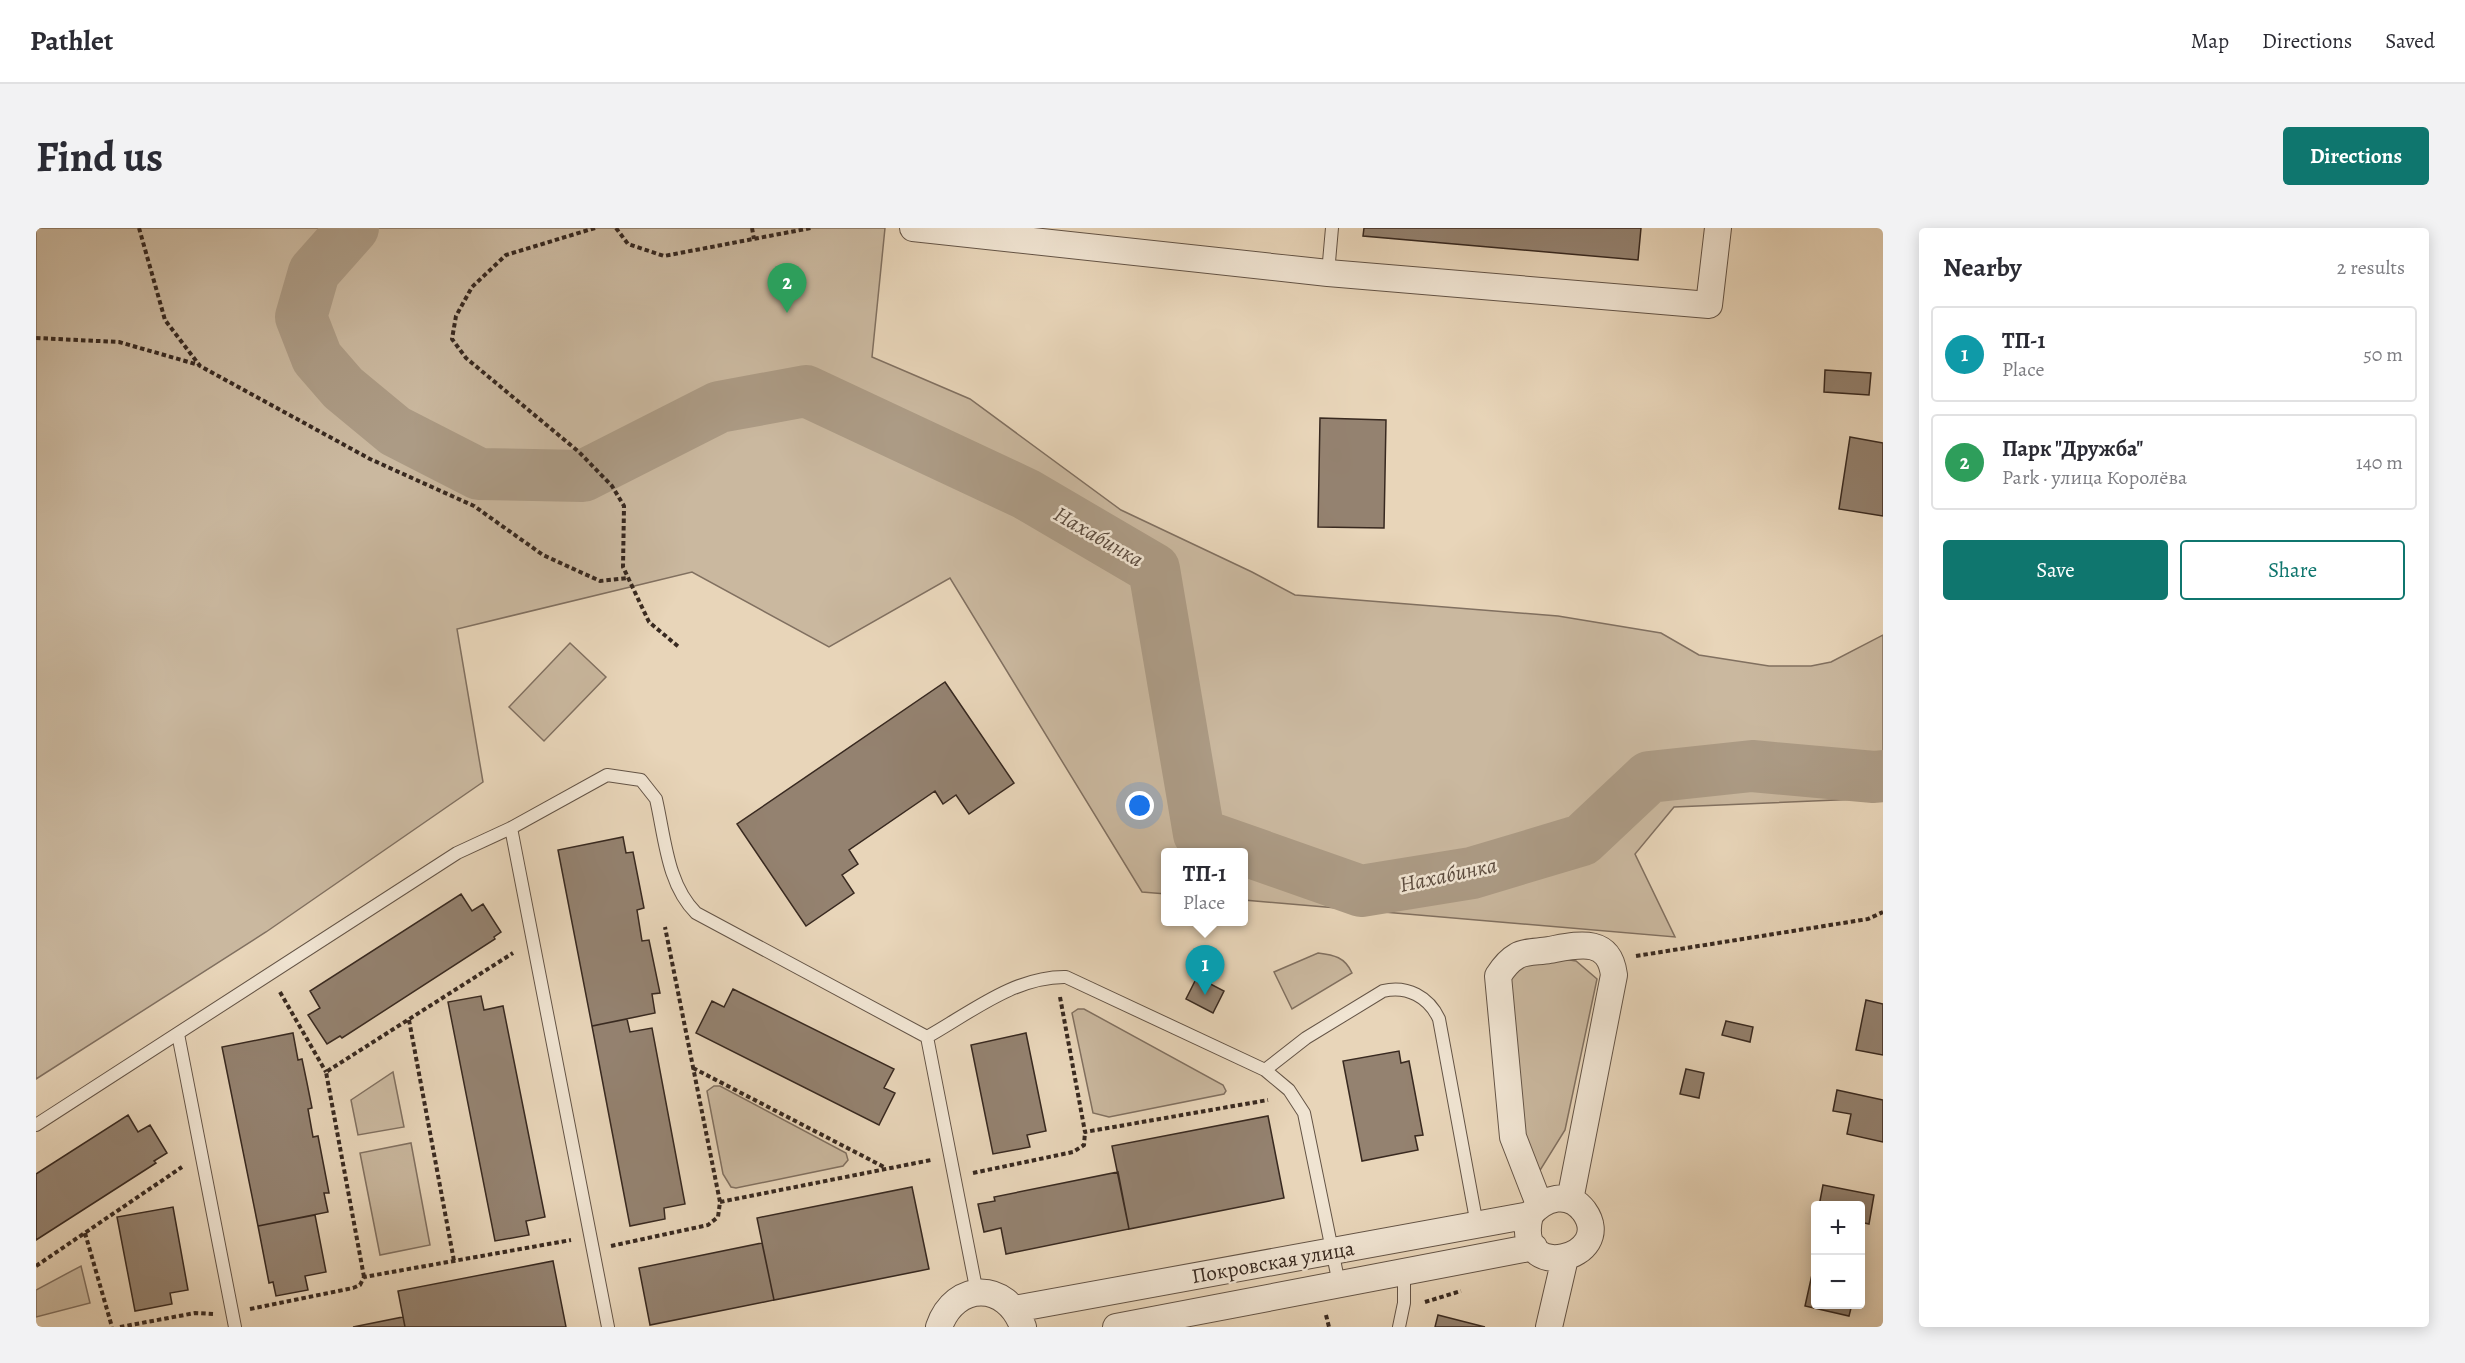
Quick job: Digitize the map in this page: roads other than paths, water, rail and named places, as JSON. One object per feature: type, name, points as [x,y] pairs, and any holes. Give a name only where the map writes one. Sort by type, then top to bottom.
[{"type":"street","points":[[913,229],[1328,273],[1709,305],[1718,228]]},
{"type":"street","points":[[1588,944],[1603,951],[1612,962],[1614,975],[1570,1200],[1585,1213],[1589,1225],[1588,1239],[1581,1250],[1565,1258],[1556,1260],[1544,1256],[1534,1247],[1527,1226],[1534,1210],[1513,1137],[1498,976],[1507,963],[1518,955],[1588,944]]},
{"type":"street","name":"Покровская улица","points":[[977,1293],[987,1292],[1003,1298],[1019,1318],[1333,1251],[1477,1225],[1534,1210],[1550,1198],[1570,1200]]},
{"type":"street","name":"Покровская улица","points":[[1116,1327],[1534,1247]]},
{"type":"street","points":[[1549,1327],[1565,1258]]},
{"type":"street","points":[[939,1327],[944,1313],[955,1300],[977,1293]]},
{"type":"lane","points":[[1328,273],[1332,228]]},
{"type":"lane","points":[[36,1125],[457,853],[511,828],[607,775],[641,780],[656,799],[674,879],[681,898],[696,913],[927,1037]]},
{"type":"lane","points":[[511,828],[608,1327]]},
{"type":"lane","points":[[927,1037],[1024,982],[1045,976],[1066,977],[1265,1070],[1289,1090],[1304,1113],[1339,1284]]},
{"type":"lane","points":[[1265,1070],[1306,1038],[1383,991],[1395,988],[1424,999],[1434,1008],[1439,1019],[1477,1225]]},
{"type":"lane","points":[[178,1034],[235,1327]]},
{"type":"lane","points":[[927,1037],[977,1293]]},
{"type":"lane","points":[[1399,1327],[1404,1303],[1404,1272]]},
{"type":"waterway","name":"Нахабинка","points":[[353,228],[314,272],[301,317],[317,358],[343,388],[395,431],[479,474],[583,476],[719,407],[806,391],[1026,494],[1154,569],[1199,834],[1239,848]]},
{"type":"waterway","name":"Нахабинка","points":[[1248,851],[1361,891],[1472,873],[1582,840],[1649,777],[1752,766],[1883,776]]},
{"type":"place","name":"Парк \"Дружба\"","points":[[787,313]]},
{"type":"place","name":"ТП-1","points":[[1205,995]]}]
